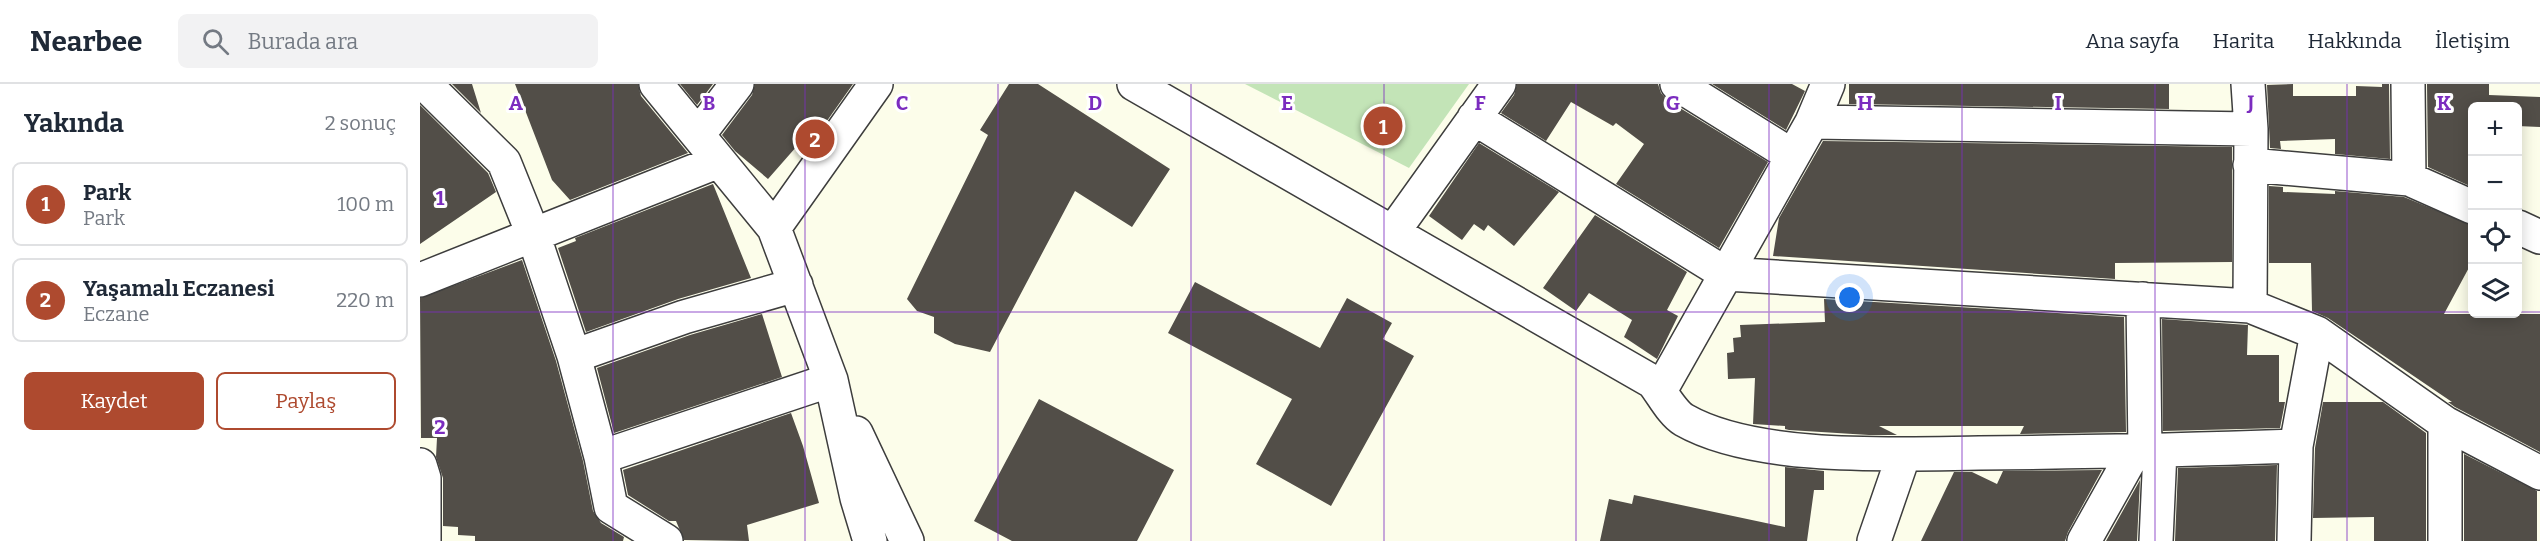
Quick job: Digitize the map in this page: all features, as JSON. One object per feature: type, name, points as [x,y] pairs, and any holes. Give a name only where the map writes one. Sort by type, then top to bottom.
[{"type":"street","points":[[425,84],[504,162],[533,234],[574,356],[601,457],[611,507],[666,541]]},
{"type":"street","points":[[656,84],[774,228],[831,380],[907,541]]},
{"type":"street","points":[[698,135],[737,84]]},
{"type":"street","points":[[774,228],[876,84]]},
{"type":"street","points":[[1134,84],[1653,382],[1682,419],[1732,440],[1781,448],[1904,454],[2146,452],[2296,446]]},
{"type":"street","points":[[1393,232],[1499,84]]},
{"type":"street","points":[[1677,84],[1791,155]]},
{"type":"street","points":[[1660,391],[1791,155],[1812,122],[1828,84]]},
{"type":"street","points":[[2248,84],[2251,129],[2250,306]]},
{"type":"street","points":[[2408,84],[2409,179]]},
{"type":"street","points":[[1474,118],[1726,274],[2250,306],[2317,333],[2445,423],[2540,473]]},
{"type":"street","points":[[1812,122],[2251,129]]},
{"type":"street","points":[[420,280],[719,161]]},
{"type":"street","points":[[2250,165],[2409,179],[2468,205]]},
{"type":"street","points":[[2522,229],[2540,237]]},
{"type":"street","points":[[574,356],[684,317],[796,285]]},
{"type":"street","points":[[2143,299],[2146,452],[2156,541]]},
{"type":"street","points":[[2294,541],[2296,446],[2317,333]]},
{"type":"street","points":[[601,457],[831,380]]},
{"type":"street","points":[[831,380],[857,498],[870,541]]},
{"type":"street","points":[[2445,423],[2445,541]]},
{"type":"street","points":[[2084,541],[2146,452]]},
{"type":"street","points":[[1874,541],[1904,454]]},
{"type":"street","points":[[420,465],[424,478],[424,541]]},
{"type":"green space","points":[[1245,84],[1469,84],[1409,168]]},
{"type":"building","points":[[452,84],[472,84],[481,113]]},
{"type":"building","points":[[515,84],[638,84],[641,96],[688,153],[570,200],[552,180]]},
{"type":"building","points":[[680,84],[713,84],[697,105]]},
{"type":"building","points":[[755,84],[853,84],[805,152],[797,146],[768,179],[735,151],[722,135],[752,95]]},
{"type":"building","points":[[1009,84],[1038,84],[1170,169],[1132,227],[1075,191],[990,352],[955,344],[934,333],[934,317],[917,311],[907,299],[988,135],[980,130]]},
{"type":"building","points":[[1517,84],[1658,84],[1667,100],[1768,162],[1719,248],[1616,184],[1644,144],[1616,123],[1613,126],[1571,102],[1546,141],[1501,113],[1514,95]]},
{"type":"building","points":[[1712,84],[1792,84],[1805,91],[1786,130]]},
{"type":"building","points":[[1849,84],[2169,84],[2169,109],[1849,104]]},
{"type":"building","points":[[2293,84],[2293,96],[2356,96],[2356,86],[2382,87],[2382,84],[2389,84],[2390,159],[2335,154],[2335,139],[2280,141],[2281,149],[2270,148],[2267,85]]},
{"type":"building","points":[[2427,84],[2489,84],[2489,95],[2540,97],[2540,127],[2522,126],[2522,102],[2468,102],[2468,185],[2428,167]]},
{"type":"building","points":[[420,105],[488,173],[496,192],[420,244]]},
{"type":"building","points":[[1823,141],[2232,147],[2232,262],[2115,263],[2115,279],[1773,256],[1779,218]]},
{"type":"building","points":[[1479,143],[1559,192],[1514,246],[1488,225],[1484,231],[1474,224],[1462,240],[1429,216]]},
{"type":"building","points":[[713,184],[751,278],[678,299],[586,332],[558,248],[576,241],[575,238]]},
{"type":"building","points":[[2269,186],[2283,187],[2283,192],[2335,194],[2335,191],[2404,197],[2468,223],[2468,269],[2444,314],[2468,314],[2468,318],[2522,318],[2522,314],[2540,314],[2540,452],[2455,407],[2448,402],[2452,402],[2328,318],[2312,311],[2311,263],[2269,263]]},
{"type":"building","points":[[1595,215],[1687,272],[1667,310],[1678,316],[1657,359],[1624,337],[1632,320],[1589,293],[1576,311],[1543,288]]},
{"type":"building","points":[[522,260],[556,361],[583,461],[593,511],[601,523],[624,537],[623,541],[475,541],[475,536],[458,535],[458,527],[443,526],[443,478],[436,457],[437,438],[421,438],[420,298]]},
{"type":"building","points":[[1195,282],[1320,348],[1347,298],[1392,323],[1383,339],[1414,356],[1331,506],[1256,464],[1292,399],[1168,333]]},
{"type":"building","points":[[1824,299],[2124,317],[2126,432],[2020,434],[2024,426],[1879,426],[1897,435],[1869,435],[1789,430],[1785,429],[1785,426],[1753,424],[1755,378],[1728,379],[1727,353],[1734,352],[1733,338],[1741,337],[1740,325],[1825,322]]},
{"type":"building","points":[[762,314],[782,377],[614,433],[597,368],[690,335]]},
{"type":"building","points":[[2162,319],[2248,325],[2247,355],[2279,355],[2279,402],[2285,402],[2280,428],[2163,431]]},
{"type":"building","points":[[1039,399],[1174,470],[1137,541],[1012,541],[974,521]]},
{"type":"building","points":[[2323,402],[2383,402],[2426,433],[2426,541],[2374,541],[2374,517],[2313,518],[2315,448]]},
{"type":"building","points":[[791,413],[819,503],[747,525],[749,541],[684,540],[676,521],[669,521],[628,495],[623,470]]},
{"type":"building","points":[[2464,454],[2537,491],[2537,541],[2464,541]]},
{"type":"building","points":[[2277,465],[2275,541],[2175,541],[2178,468]]},
{"type":"building","points":[[1785,467],[1824,471],[1824,490],[1814,490],[1807,541],[1600,541],[1609,499],[1632,504],[1634,495],[1785,527]]},
{"type":"building","points":[[2102,470],[2065,541],[1921,541],[1954,472],[1972,472],[1997,484],[2003,471]]},
{"type":"building","points":[[2140,480],[2137,541],[2106,541]]},
{"type":"place","name":"Park","points":[[1383,126]]},
{"type":"place","name":"Yaşamalı Eczanesi","points":[[815,139]]}]
